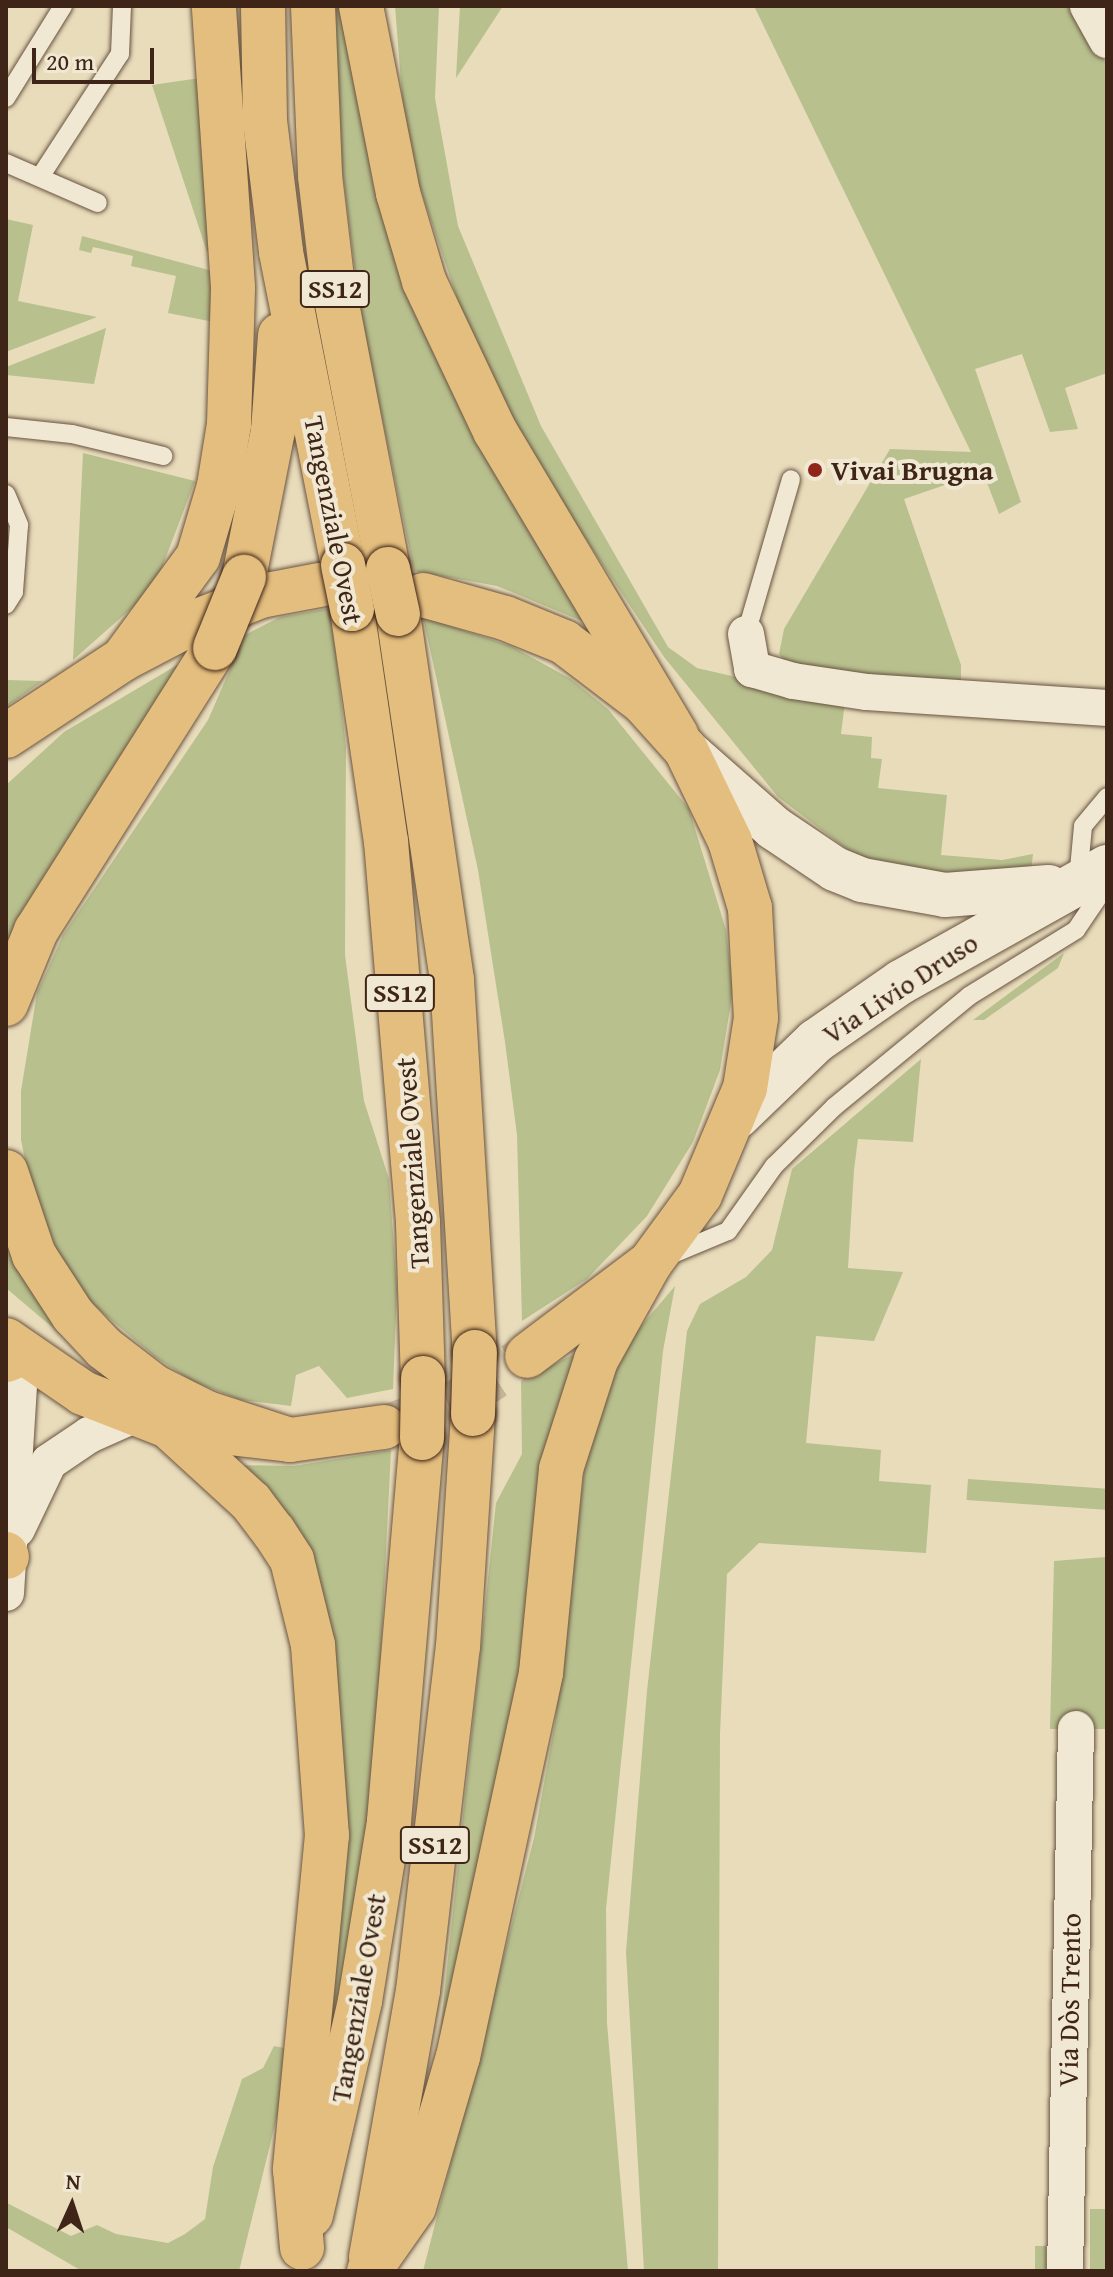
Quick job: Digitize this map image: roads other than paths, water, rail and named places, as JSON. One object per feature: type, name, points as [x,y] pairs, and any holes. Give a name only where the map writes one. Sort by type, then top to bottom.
[{"type":"main road","points":[[123,659],[175,595],[198,557],[219,486],[229,424],[233,287],[214,6]]},
{"type":"main road","name":"Tangenziale Ovest","points":[[263,6],[265,121],[281,252],[338,586],[386,841],[418,1223],[423,1378],[403,1433],[389,1821],[330,2149],[297,2263]]},
{"type":"main road","name":"Tangenziale Ovest","points":[[313,6],[320,176],[332,278],[388,569],[410,604],[452,980],[475,1352],[458,1647],[418,1991],[368,2271]]},
{"type":"main road","points":[[361,6],[398,193],[424,281],[495,431],[682,743],[730,841],[750,908],[756,1018],[737,1117],[700,1195],[650,1263],[596,1360],[561,1469],[541,1673],[458,2057],[414,2207],[368,2271]]},
{"type":"main road","points":[[6,1004],[36,931],[215,648],[244,577],[262,500],[280,379],[281,252]]},
{"type":"main road","points":[[6,736],[123,659],[261,596],[338,586]]},
{"type":"main road","points":[[410,604],[505,618],[564,642],[643,702],[682,743]]},
{"type":"main road","name":"Via Livio Druso","points":[[682,743],[774,828],[835,869],[862,880],[973,896],[1029,892],[1097,877]]},
{"type":"main road","name":"Via Livio Druso","points":[[737,1117],[816,1041],[853,1016],[1097,877]]},
{"type":"main road","points":[[6,1172],[34,1255],[73,1315],[104,1348],[155,1387],[207,1413],[290,1440]]},
{"type":"main road","points":[[527,1356],[650,1263]]},
{"type":"main road","points":[[11,1351],[83,1393],[151,1421],[290,1440],[403,1433]]},
{"type":"main road","points":[[151,1421],[251,1502],[274,1532],[292,1560],[313,1645],[327,1835],[295,2169],[297,2263]]},
{"type":"street","points":[[1088,6],[1107,40]]},
{"type":"street","points":[[746,634],[752,669],[793,681],[895,695],[1107,708]]},
{"type":"street","points":[[6,1568],[11,1351]]},
{"type":"street","points":[[6,1568],[28,1497],[49,1462],[89,1435],[151,1421]]},
{"type":"street","name":"Via Dòs Trento","points":[[1065,2271],[1076,1729]]},
{"type":"lane","points":[[6,98],[63,6]]},
{"type":"lane","points":[[40,177],[120,54],[122,6]]},
{"type":"lane","points":[[6,163],[98,203]]},
{"type":"lane","points":[[6,427],[72,434],[163,456]]},
{"type":"lane","points":[[746,634],[791,479]]},
{"type":"lane","points":[[6,494],[19,525],[14,592],[6,605]]},
{"type":"lane","points":[[650,1263],[728,1231],[774,1166],[834,1107],[969,996],[1076,930],[1097,877],[1083,826],[1107,797]]},
{"type":"tunnel","points":[[386,1427],[458,1401],[527,1356]]},
{"type":"place","name":"Vivai Brugna","points":[[815,470]]}]
